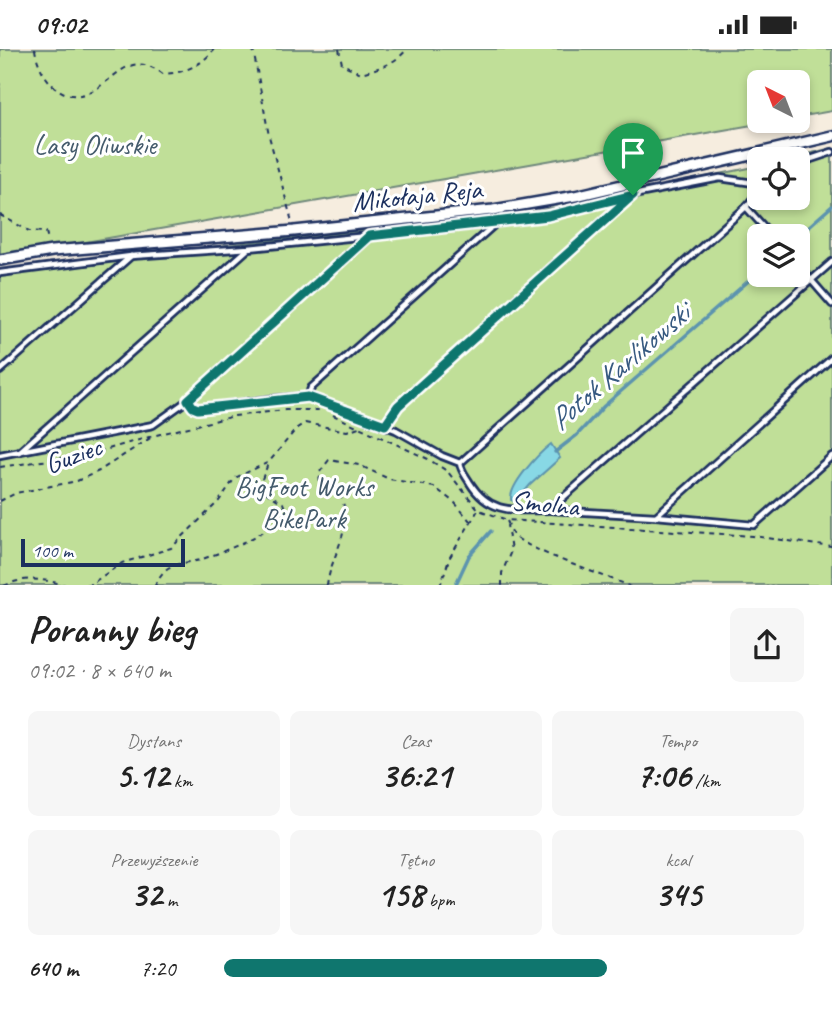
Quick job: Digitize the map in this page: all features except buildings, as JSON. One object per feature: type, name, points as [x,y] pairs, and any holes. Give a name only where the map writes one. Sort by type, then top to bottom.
[{"type":"street","name":"Mikołaja Reja","points":[[794,147],[832,136]]},
{"type":"street","name":"Mikołaja Reja","points":[[0,260],[52,251],[464,214],[575,196],[747,159]]},
{"type":"lane","points":[[810,160],[832,152]]},
{"type":"lane","points":[[0,273],[131,256],[249,248],[496,223],[548,216],[633,195],[720,178],[747,182]]},
{"type":"lane","points":[[385,425],[398,406],[633,195]]},
{"type":"lane","points":[[460,463],[746,207],[761,224]]},
{"type":"lane","points":[[308,397],[311,388],[496,223]]},
{"type":"lane","points":[[0,455],[153,425],[188,400],[369,236]]},
{"type":"lane","points":[[18,453],[249,248]]},
{"type":"lane","points":[[0,371],[131,256]]},
{"type":"lane","points":[[549,510],[832,262]]},
{"type":"lane","points":[[810,279],[832,304]]},
{"type":"lane","points":[[656,516],[832,358]]},
{"type":"lane","points":[[188,400],[198,409],[308,397],[385,425],[460,463]]},
{"type":"lane","points":[[460,463],[474,489],[491,505],[514,510],[656,516],[754,525],[832,456]]},
{"type":"path","points":[[35,49],[43,75],[65,93],[75,95],[90,92],[118,67],[133,61],[152,63],[163,73],[179,73],[204,61],[214,49]]},
{"type":"path","points":[[253,49],[270,136],[295,231]]},
{"type":"path","points":[[339,49],[342,64],[361,73],[386,66],[401,57],[407,49]]},
{"type":"path","points":[[0,215],[29,231],[46,232],[52,251]]},
{"type":"path","points":[[0,467],[91,454],[234,416],[285,410],[322,410]]},
{"type":"path","name":"Smolna","points":[[334,416],[428,459],[447,471],[479,510],[507,520],[754,536],[832,547]]},
{"type":"path","points":[[156,585],[166,569],[210,555],[262,533],[279,521],[286,511],[283,503],[262,490],[262,479],[269,462],[297,428],[305,423],[347,431],[359,427]]},
{"type":"path","name":"Guziec","points":[[0,501],[16,492],[77,481],[99,471],[156,435]]},
{"type":"path","points":[[327,585],[329,567],[343,535],[345,512],[339,491],[320,482],[319,473],[329,460],[359,464],[389,479],[434,487],[455,503],[470,521]]},
{"type":"path","points":[[84,585],[91,584],[122,563],[171,548],[219,501],[235,478],[269,462]]},
{"type":"path","points":[[440,585],[450,558],[479,510]]},
{"type":"path","points":[[502,585],[502,573],[511,551],[507,520]]},
{"type":"path","points":[[507,520],[515,536],[530,545],[626,585]]},
{"type":"path","points":[[6,585],[18,579],[40,579],[65,585]]},
{"type":"green space","name":"Lasy Oliwskie","points":[[0,49],[832,49],[832,111],[810,115],[810,70],[747,70],[747,126],[0,257]]},
{"type":"green space","name":"BigFoot Works BikePark","points":[[832,148],[832,585],[0,585],[0,272],[524,214],[747,168],[747,210],[810,210],[810,153]]},
{"type":"water","points":[[551,444],[560,458],[530,485],[516,502],[511,500],[519,478]]},
{"type":"waterway","name":"Potok Karlikowski","points":[[810,225],[832,206]]},
{"type":"waterway","name":"Potok Karlikowski","points":[[555,452],[747,282]]},
{"type":"waterway","name":"Potok Karlikowski","points":[[455,585],[469,556],[491,531]]},
{"type":"route","points":[[633,195],[398,406],[385,425],[308,397],[198,409],[188,400],[369,236],[548,216],[633,195]]}]
